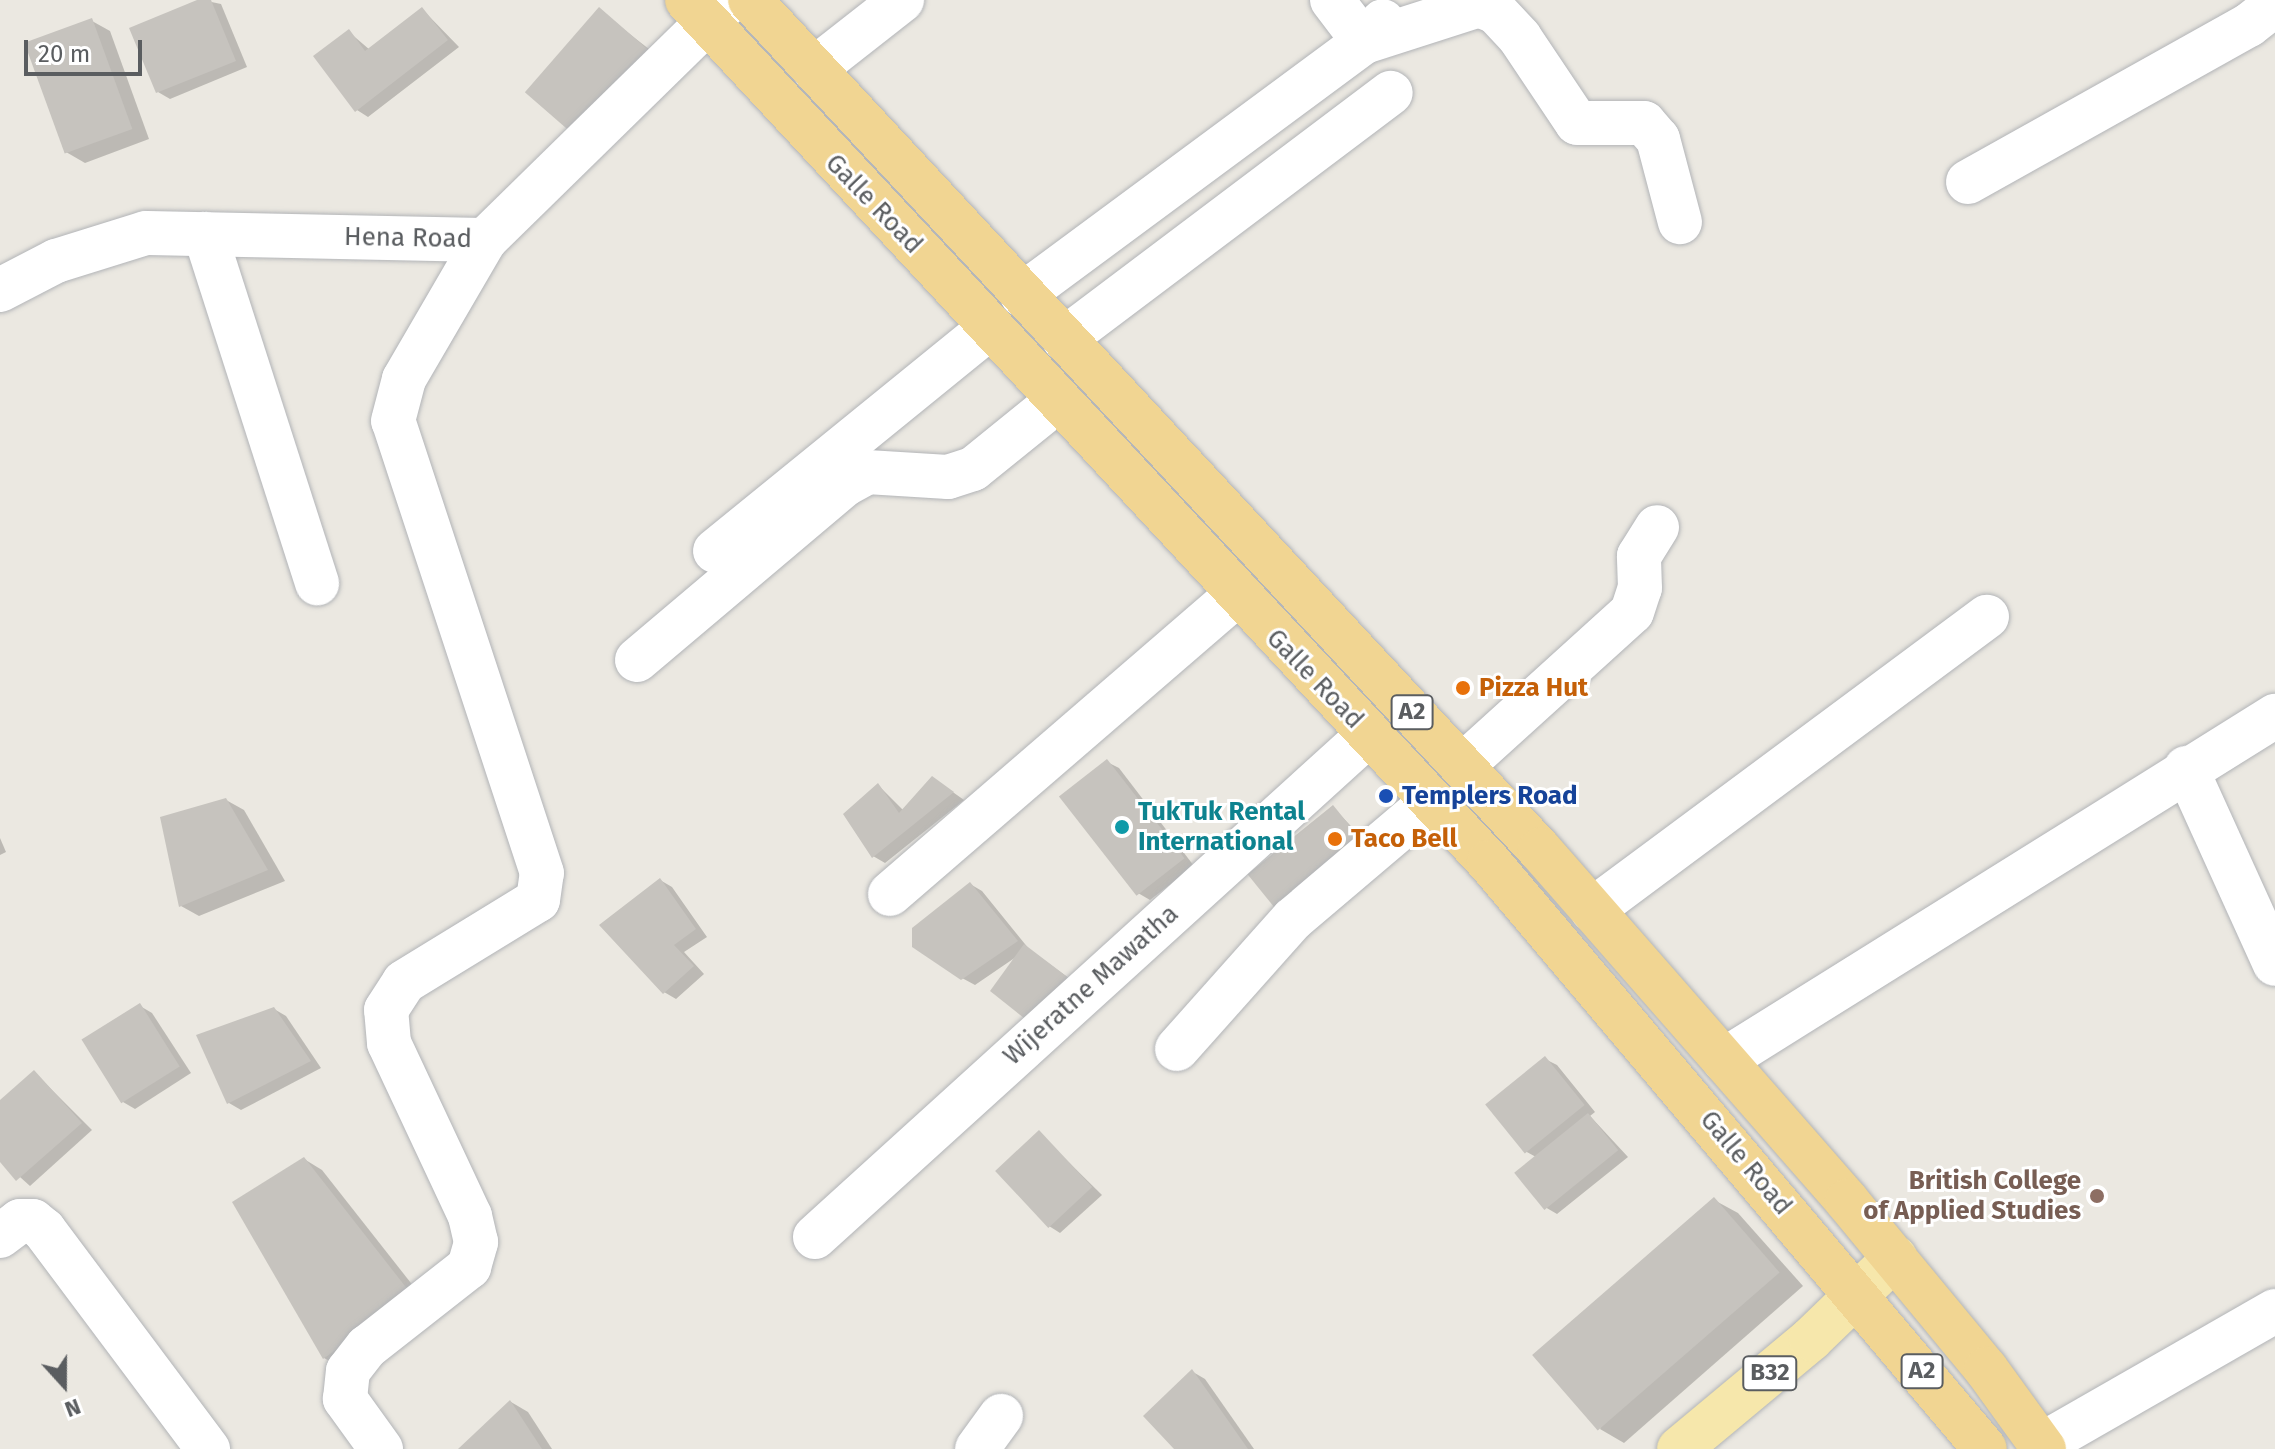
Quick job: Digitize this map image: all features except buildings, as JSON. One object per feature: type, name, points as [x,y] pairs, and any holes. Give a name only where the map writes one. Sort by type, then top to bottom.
[{"type":"highway","name":"Galle Road","points":[[750,0],[1592,910],[1895,1258],[2042,1447]]},
{"type":"highway","name":"Galle Road","points":[[708,7],[988,329],[1432,801],[1858,1293],[1985,1449]]},
{"type":"main road","points":[[1858,1293],[1895,1258]]},
{"type":"main road","name":"B32","points":[[1679,1449],[1858,1293]]},
{"type":"street","points":[[814,69],[902,0]]},
{"type":"street","points":[[1332,0],[1364,42]]},
{"type":"street","points":[[1022,295],[1364,42],[1402,0]]},
{"type":"street","points":[[1364,42],[1479,5],[1496,12],[1577,123],[1644,123],[1658,139],[1680,222]]},
{"type":"street","points":[[1968,182],[2249,25],[2275,5]]},
{"type":"street","name":"Hena Road","points":[[0,290],[56,261],[146,233],[485,240],[708,7]]},
{"type":"street","points":[[1064,339],[1391,93]]},
{"type":"street","points":[[205,234],[317,583]]},
{"type":"street","points":[[381,1449],[345,1399],[348,1371],[367,1347],[469,1267],[476,1242],[470,1216],[389,1043],[386,1010],[404,982],[538,900],[542,873],[393,421],[404,379],[485,240]]},
{"type":"street","points":[[715,551],[988,329]]},
{"type":"street","points":[[637,660],[844,485],[867,472],[948,477],[973,469],[1057,401]]},
{"type":"street","points":[[1462,766],[1632,612],[1640,588],[1639,556],[1657,527]]},
{"type":"street","points":[[890,894],[1236,595]]},
{"type":"street","points":[[1592,910],[1987,617]]},
{"type":"street","points":[[1724,1060],[2186,768],[2275,716]]},
{"type":"street","name":"Wijeratne Mawatha","points":[[815,1237],[1368,735]]},
{"type":"street","points":[[2186,768],[2275,964]]},
{"type":"street","points":[[1177,1049],[1293,919],[1432,801]]},
{"type":"street","points":[[0,1236],[20,1221],[33,1221],[44,1230],[208,1449]]},
{"type":"street","points":[[2042,1447],[2275,1311]]},
{"type":"place","name":"Pizza Hut","points":[[1463,688]]},
{"type":"place","name":"Templers Road","points":[[1386,796]]},
{"type":"place","name":"TukTuk Rental International","points":[[1122,827]]},
{"type":"place","name":"Taco Bell","points":[[1335,839]]},
{"type":"place","name":"British College of Applied Studies","points":[[2097,1196]]}]
